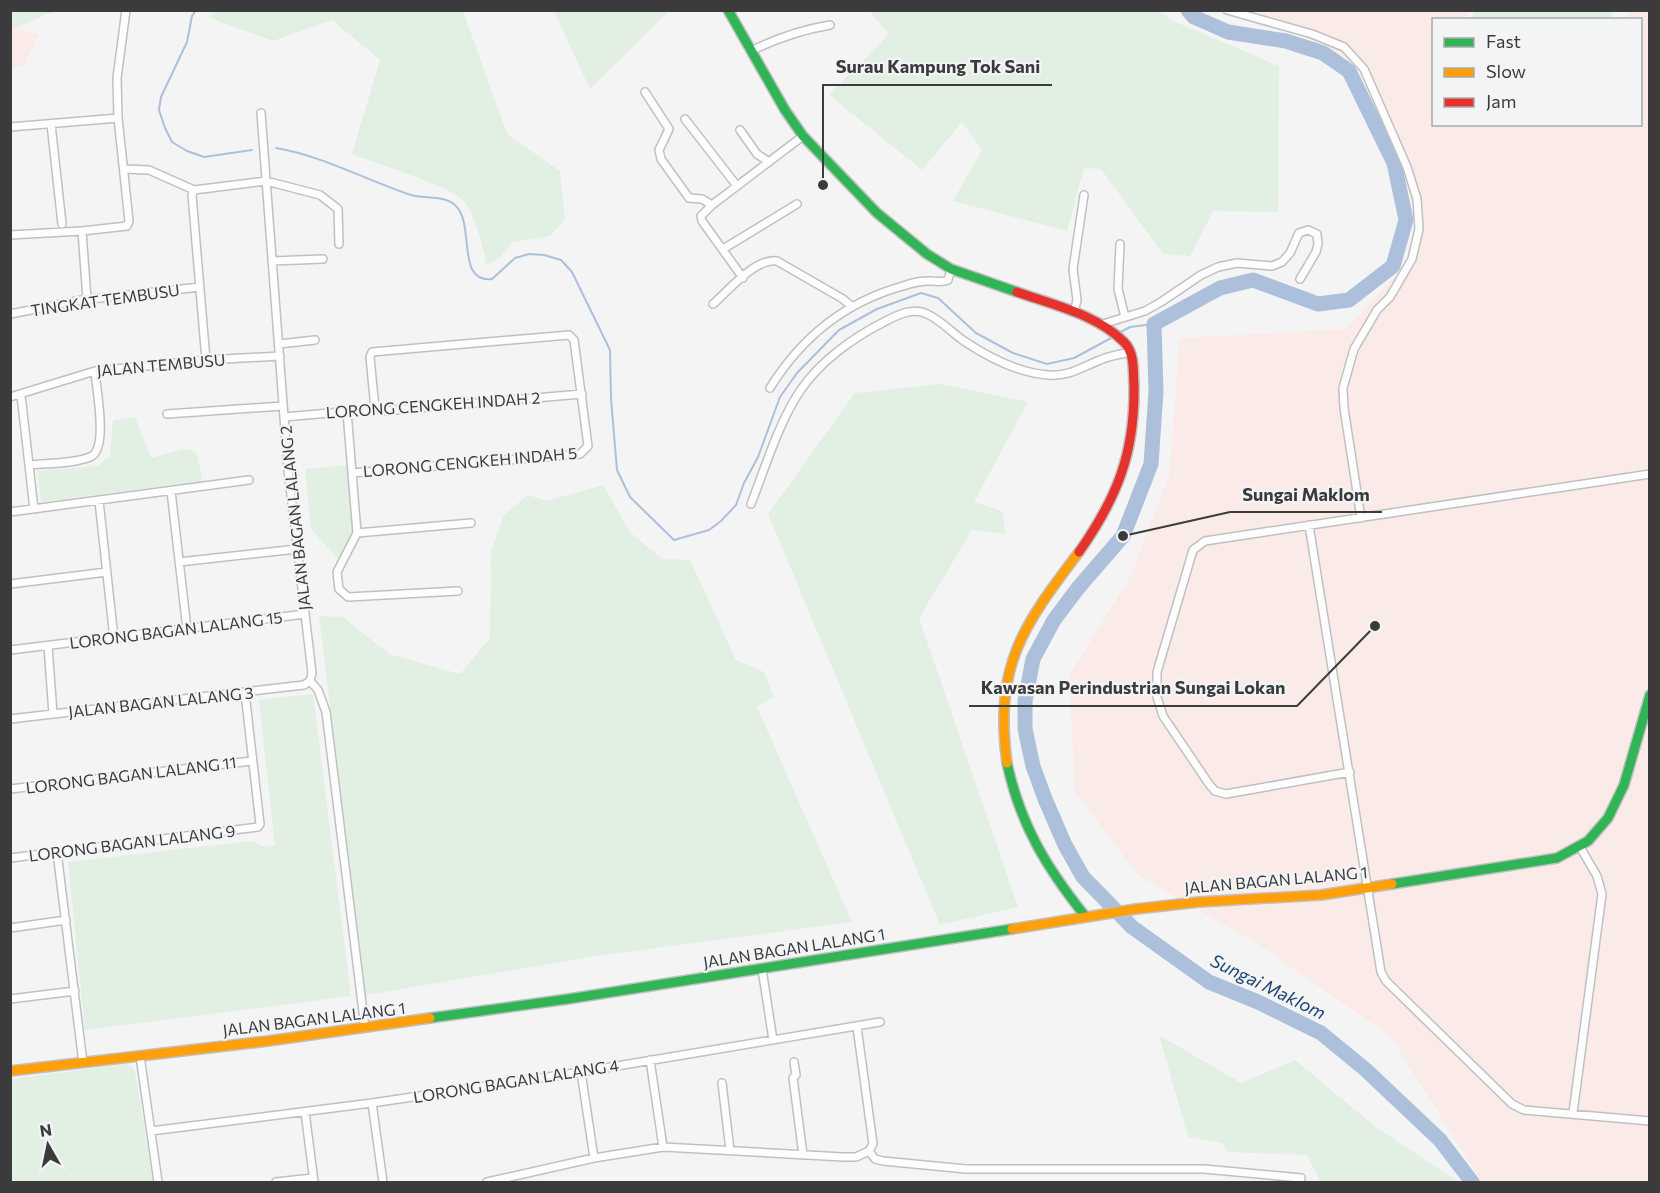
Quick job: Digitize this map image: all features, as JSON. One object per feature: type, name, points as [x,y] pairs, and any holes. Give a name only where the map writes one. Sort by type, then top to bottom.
[{"type":"main road","points":[[728,10],[785,110],[803,136],[877,213],[927,254],[951,269],[1074,312],[1105,326],[1128,349],[1133,361],[1133,423],[1128,457],[1119,484],[1097,526],[1050,588],[1021,636],[1008,671],[1003,721],[1005,764],[1019,813],[1052,872],[1070,898],[1087,916]]},
{"type":"main road","points":[[1580,847],[1596,833],[1616,804],[1630,769],[1650,695]]},
{"type":"main road","name":"JALAN BAGAN LALANG 1","points":[[10,1071],[365,1028],[762,969],[1136,909],[1199,902],[1321,895],[1557,858],[1580,847]]},
{"type":"street","points":[[10,235],[127,226],[129,221],[118,118],[117,78],[126,10]]},
{"type":"street","points":[[1227,10],[1312,34],[1344,47],[1364,69],[1407,167],[1417,199],[1419,229],[1412,258],[1390,297],[1377,310],[1354,349],[1343,388],[1361,518]]},
{"type":"street","points":[[751,51],[804,29],[830,25]]},
{"type":"street","points":[[645,92],[669,129],[659,150],[661,159],[689,198],[702,199],[712,205]]},
{"type":"street","name":"JALAN BAGAN LALANG 2","points":[[261,113],[283,406],[312,673],[310,681]]},
{"type":"street","points":[[10,127],[118,118]]},
{"type":"street","points":[[685,119],[737,186]]},
{"type":"street","points":[[51,124],[62,224]]},
{"type":"street","points":[[740,130],[757,154],[769,162]]},
{"type":"street","points":[[743,278],[701,216],[712,205],[803,136]]},
{"type":"street","points":[[125,169],[149,170],[194,190],[266,181],[320,195],[338,209],[339,244]]},
{"type":"street","points":[[194,190],[192,195],[206,360]]},
{"type":"street","points":[[1074,312],[1077,300],[1073,269],[1084,195]]},
{"type":"street","points":[[723,249],[797,204]]},
{"type":"street","points":[[1105,326],[1161,302],[1201,275],[1218,267],[1237,263],[1272,266],[1282,262],[1290,253],[1299,233],[1308,230],[1317,234],[1318,244],[1300,279]]},
{"type":"street","points":[[82,231],[87,299]]},
{"type":"street","points":[[1120,244],[1118,289],[1125,317]]},
{"type":"street","points":[[272,261],[323,259]]},
{"type":"street","points":[[713,304],[759,263],[770,260],[777,261],[843,299],[851,306]]},
{"type":"street","points":[[770,388],[796,352],[833,318],[851,306],[910,284],[929,280],[943,282],[948,280],[951,269]]},
{"type":"street","name":"TINGKAT TEMBUSU","points":[[10,314],[87,299],[200,287]]},
{"type":"street","points":[[751,504],[778,435],[799,392],[851,340],[902,313],[926,313],[964,342],[998,361],[1022,370],[1047,375],[1063,375],[1128,349]]},
{"type":"street","points":[[375,409],[370,357],[372,352],[562,334],[573,336],[582,394]]},
{"type":"street","points":[[279,344],[315,340]]},
{"type":"street","name":"JALAN TEMBUSU","points":[[10,397],[94,371],[206,360],[280,356]]},
{"type":"street","points":[[29,465],[77,460],[92,457],[97,452],[101,439],[94,371]]},
{"type":"street","name":"LORONG CENGKEH INDAH 2","points":[[284,417],[582,394]]},
{"type":"street","name":"LORONG CENGKEH INDAH 5","points":[[352,473],[580,454],[587,449],[588,443],[582,394]]},
{"type":"street","points":[[21,395],[34,509]]},
{"type":"street","points":[[167,414],[283,406]]},
{"type":"street","points":[[347,412],[357,533],[337,572],[339,589],[348,597],[458,591]]},
{"type":"street","points":[[1350,772],[1226,794],[1215,792],[1163,716],[1157,697],[1157,672],[1193,550],[1205,542],[1650,474]]},
{"type":"street","points":[[10,512],[249,480]]},
{"type":"street","points":[[171,491],[187,629]]},
{"type":"street","points":[[99,501],[114,638]]},
{"type":"street","points":[[357,533],[471,523]]},
{"type":"street","points":[[1310,525],[1381,972],[1386,981],[1512,1104],[1524,1110],[1650,1121]]},
{"type":"street","points":[[179,562],[297,549]]},
{"type":"street","points":[[10,584],[107,572]]},
{"type":"street","name":"LORONG BAGAN LALANG 15","points":[[10,650],[305,614]]},
{"type":"street","name":"LORONG BAGAN LALANG 15","points":[[48,646],[53,714]]},
{"type":"street","points":[[310,681],[318,690],[326,712],[365,1028]]},
{"type":"street","name":"JALAN BAGAN LALANG 3","points":[[10,719],[245,693],[304,685],[310,681]]},
{"type":"street","points":[[245,693],[252,761]]},
{"type":"street","name":"LORONG BAGAN LALANG 11","points":[[10,789],[252,761]]},
{"type":"street","name":"LORONG BAGAN LALANG 9","points":[[10,858],[254,829],[260,824],[252,761]]},
{"type":"street","points":[[1573,1113],[1602,894],[1597,876],[1580,847]]},
{"type":"street","points":[[57,852],[83,1062]]},
{"type":"street","points":[[10,928],[66,921]]},
{"type":"street","points":[[762,969],[773,1040]]},
{"type":"street","points":[[10,999],[75,990]]},
{"type":"street","name":"LORONG BAGAN LALANG 4","points":[[151,1131],[372,1103],[581,1072],[880,1022]]},
{"type":"street","points":[[487,1182],[594,1158],[663,1147],[856,1156],[869,1150],[873,1144],[857,1027]]},
{"type":"street","points":[[140,1056],[158,1182]]},
{"type":"street","points":[[650,1060],[663,1147]]},
{"type":"street","points":[[794,1062],[796,1075],[793,1078],[803,1155]]},
{"type":"street","points":[[581,1072],[594,1158]]},
{"type":"street","points":[[722,1083],[730,1150]]},
{"type":"street","points":[[372,1103],[383,1182]]},
{"type":"street","points":[[276,1182],[314,1180],[305,1112]]},
{"type":"street","points":[[869,1150],[875,1159],[883,1161],[966,1170],[1174,1168],[1301,1178]]},
{"type":"shaded area","points":[[1211,11],[1470,11],[1465,18],[1432,18],[1432,126],[1642,126],[1642,18],[1625,18],[1628,11],[1649,11],[1649,1182],[1482,1182],[1390,1036],[1256,943],[1138,875],[1075,791],[1069,676],[1131,575],[1169,476],[1180,338],[1346,329],[1411,258],[1414,218],[1401,164],[1362,78],[1345,57],[1298,34]]},
{"type":"shaded area","points":[[11,27],[39,34],[25,64],[11,70]]},
{"type":"green space","points":[[11,10],[55,11],[18,27],[11,27]]},
{"type":"green space","points":[[1476,10],[1613,11],[1610,18],[1470,18]]},
{"type":"green space","points":[[214,11],[463,11],[507,134],[560,171],[565,220],[550,236],[513,242],[499,258],[487,265],[475,222],[463,200],[444,188],[352,154],[380,60],[332,20],[273,41],[210,18]]},
{"type":"green space","points":[[554,11],[669,11],[590,89]]},
{"type":"green space","points":[[869,11],[1160,11],[1173,21],[1279,66],[1278,212],[1213,211],[1190,256],[1163,254],[1101,169],[1084,168],[1067,231],[953,201],[982,150],[962,122],[922,170],[829,95],[889,34]]},
{"type":"green space","points":[[941,384],[1028,402],[974,502],[1002,511],[1006,534],[972,530],[919,618],[1018,907],[940,925],[768,514],[855,393]]},
{"type":"green space","points":[[135,417],[151,458],[184,449],[196,452],[203,481],[41,502],[37,471],[97,466],[110,456],[113,420]]},
{"type":"green space","points":[[349,465],[355,531],[340,561],[311,529],[305,469]]},
{"type":"green space","points":[[603,485],[630,532],[662,559],[690,560],[736,660],[764,672],[774,697],[757,707],[852,922],[596,956],[366,995],[319,616],[343,617],[389,654],[460,674],[490,638],[491,552],[504,515],[528,495],[547,501]]},
{"type":"green space","points":[[313,694],[351,996],[85,1030],[68,862],[252,841],[262,846],[275,846],[259,700]]},
{"type":"green space","points":[[1159,1035],[1241,1083],[1295,1060],[1377,1128],[1459,1182],[1321,1182],[1307,1155],[1228,1152],[1222,1143],[1188,1137]]},
{"type":"green space","points":[[127,1064],[133,1068],[136,1076],[153,1182],[12,1182],[11,1079]]},
{"type":"waterway","points":[[196,10],[192,16],[187,42],[161,97],[159,110],[165,128],[172,142],[204,157],[252,150]]},
{"type":"waterway","name":"Sungai Maklom","points":[[1188,10],[1194,17],[1228,32],[1286,41],[1323,53],[1349,71],[1394,163],[1406,220],[1393,266],[1349,300],[1318,304],[1253,280],[1220,288],[1154,324],[1156,392],[1151,464],[1123,536],[1054,620],[1033,659],[1025,701],[1025,729],[1033,766],[1065,845],[1083,877],[1132,927],[1209,982],[1258,1002],[1321,1033],[1366,1070],[1440,1140],[1472,1182]]},
{"type":"waterway","points":[[276,148],[328,162],[411,195],[440,198],[455,205],[464,225],[470,262],[474,272],[481,278],[492,279],[515,258],[529,254],[561,260],[572,272],[610,350],[611,399],[617,470],[630,497],[674,540],[709,530],[736,505],[744,483],[758,457],[780,397],[797,373],[839,330],[877,309],[921,293],[938,298],[976,333],[1013,353],[1047,364],[1074,358],[1113,337]]},
{"type":"waterway","points":[[1117,334],[1130,327],[1154,324]]},
{"type":"traffic: fast","points":[[728,10],[785,110],[803,136],[877,213],[927,254],[951,269],[1017,292]]},
{"type":"traffic: fast","points":[[1392,884],[1557,858],[1588,841],[1608,818],[1624,785],[1650,695]]},
{"type":"traffic: fast","points":[[1007,763],[1019,806],[1036,844],[1058,880],[1085,916]]},
{"type":"traffic: fast","points":[[430,1018],[568,999],[1012,929]]},
{"type":"traffic: slow","points":[[1007,763],[1004,729],[1005,699],[1009,673],[1017,648],[1042,602],[1079,552]]},
{"type":"traffic: slow","points":[[1012,929],[1136,909],[1199,902],[1321,895],[1392,884]]},
{"type":"traffic: slow","points":[[10,1071],[268,1041],[430,1018]]},
{"type":"traffic: jam","points":[[1017,292],[1074,311],[1101,324],[1128,346],[1132,357],[1133,410],[1127,454],[1104,513],[1079,552]]},
{"type":"place","name":"Surau Kampung Tok Sani","points":[[823,185]]},
{"type":"place","name":"Sungai Maklom","points":[[1123,536]]},
{"type":"place","name":"Kawasan Perindustrian Sungai Lokan","points":[[1375,626]]}]
